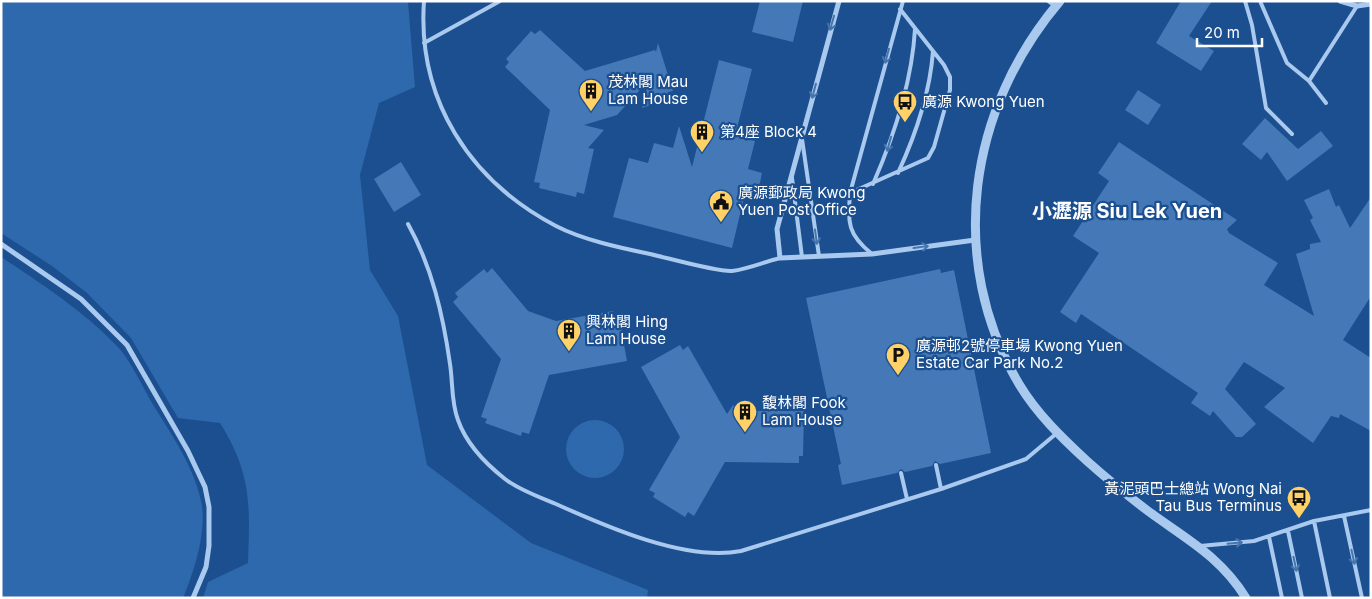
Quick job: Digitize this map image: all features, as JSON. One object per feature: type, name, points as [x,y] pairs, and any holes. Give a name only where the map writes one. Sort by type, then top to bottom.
[{"type":"street","points":[[839,1],[777,229],[780,258],[872,254],[975,240]]},
{"type":"street","points":[[1340,1],[1357,6],[1371,4]]},
{"type":"street","points":[[1055,3],[1016,63],[991,123],[978,182],[975,240],[985,298],[1004,356],[1020,386],[1057,433],[1088,462],[1149,512],[1200,546],[1229,574],[1246,598]]},
{"type":"street","points":[[1,244],[81,299],[127,345],[188,451],[205,487],[209,507],[209,546],[206,567],[193,598]]},
{"type":"lane","points":[[424,1],[424,43],[436,93],[458,140],[490,180],[509,198],[557,227],[620,248],[731,271],[780,258]]},
{"type":"lane","points":[[424,43],[500,1]]},
{"type":"lane","points":[[872,254],[858,243],[848,221],[850,193],[903,1]]},
{"type":"lane","points":[[1245,1],[1252,25],[1266,108],[1292,134]]},
{"type":"lane","points":[[1260,1],[1287,63],[1309,81],[1326,103]]},
{"type":"lane","points":[[1309,81],[1357,6]]},
{"type":"lane","points":[[850,193],[928,158],[934,147],[950,90],[950,77],[933,51],[900,9]]},
{"type":"lane","points":[[872,184],[887,152],[914,59],[915,29]]},
{"type":"lane","points":[[898,173],[912,143],[931,76],[933,51]]},
{"type":"lane","points":[[802,136],[819,256]]},
{"type":"lane","points":[[792,176],[802,257]]},
{"type":"lane","points":[[408,224],[420,245],[431,276],[448,350],[453,399],[458,421],[476,451],[506,480],[515,485],[622,532],[670,546],[722,553],[752,548],[941,489],[1026,459],[1057,433]]},
{"type":"lane","points":[[936,465],[941,489]]},
{"type":"lane","points":[[901,472],[907,499]]},
{"type":"lane","points":[[1200,546],[1254,541],[1314,521],[1371,510]]},
{"type":"lane","points":[[1344,516],[1362,598]]},
{"type":"lane","points":[[1314,521],[1330,598]]},
{"type":"lane","points":[[1288,531],[1302,598]]},
{"type":"lane","points":[[1269,537],[1282,598]]},
{"type":"shaded area","points":[[1,1],[408,2],[415,87],[379,103],[360,175],[370,270],[398,316],[427,465],[531,543],[648,590],[647,598],[203,598],[208,582],[248,563],[249,524],[247,491],[238,458],[220,423],[178,418],[131,338],[87,293],[52,266],[1,233]]},
{"type":"shaded area","points":[[1,257],[75,309],[116,345],[131,365],[189,465],[199,492],[203,517],[201,541],[183,598],[1,598]]},
{"type":"shaded area","points":[[595,420],[606,422],[619,433],[624,449],[622,460],[611,473],[595,478],[584,476],[571,465],[566,449],[568,438],[579,425]]},
{"type":"building","points":[[760,1],[803,1],[793,42],[752,32]]},
{"type":"building","points":[[1181,1],[1212,1],[1189,36],[1214,51],[1201,71],[1156,43]]},
{"type":"building","name":"茂林閣 Mau Lam House","points":[[540,30],[585,71],[655,50],[656,52],[658,43],[673,91],[668,92],[670,99],[642,108],[649,80],[617,115],[584,125],[604,130],[588,148],[594,149],[584,194],[577,192],[576,197],[539,188],[540,183],[534,182],[550,110],[505,67],[509,62],[506,59],[531,31],[535,34]]},
{"type":"building","name":"第4座 Block 4","points":[[719,60],[752,69],[735,136],[755,141],[748,169],[762,173],[758,192],[746,189],[732,248],[613,217],[629,158],[648,163],[654,143],[673,148],[679,126],[692,167]]},
{"type":"building","points":[[1138,90],[1161,105],[1148,125],[1125,110]]},
{"type":"building","points":[[1265,118],[1298,149],[1321,131],[1333,146],[1287,181],[1267,152],[1261,160],[1242,144]]},
{"type":"building","points":[[1119,142],[1237,220],[1227,229],[1229,233],[1278,263],[1264,285],[1314,316],[1296,254],[1310,249],[1310,244],[1321,242],[1310,220],[1313,218],[1304,200],[1329,189],[1336,207],[1339,205],[1350,228],[1371,197],[1371,296],[1343,340],[1371,358],[1371,431],[1340,414],[1339,418],[1331,416],[1313,443],[1264,407],[1285,388],[1244,362],[1225,389],[1256,424],[1242,437],[1236,437],[1213,411],[1210,416],[1191,403],[1198,393],[1081,314],[1076,323],[1060,312],[1099,253],[1073,236],[1109,181],[1098,173]]},
{"type":"building","points":[[401,162],[421,195],[394,212],[374,179]]},
{"type":"building","name":"興林閣 Hing Lam House","points":[[492,268],[528,311],[556,321],[613,311],[614,318],[619,317],[627,361],[549,375],[529,434],[522,432],[521,436],[485,423],[487,419],[481,417],[501,359],[453,302],[458,297],[455,293],[484,269],[487,273]]},
{"type":"building","name":"廣源邨2號停車場 Kwong Yuen Estate Car Park No.2","points":[[940,269],[941,273],[954,270],[991,453],[940,464],[935,461],[932,466],[905,472],[901,469],[897,473],[842,485],[838,465],[841,464],[806,298]]},
{"type":"building","name":"馥林閣 Fook Lam House","points":[[680,345],[683,350],[688,346],[727,414],[733,405],[742,411],[804,411],[803,456],[799,456],[799,463],[725,462],[694,516],[688,512],[685,517],[653,497],[655,493],[649,490],[680,437],[641,367]]},
{"type":"place","name":"茂林閣 Mau Lam House","points":[[591,112]]},
{"type":"place","name":"廣源 Kwong Yuen","points":[[905,123]]},
{"type":"place","name":"第4座 Block 4","points":[[702,153]]},
{"type":"place","name":"廣源郵政局 Kwong Yuen Post Office","points":[[721,223]]},
{"type":"place","name":"興林閣 Hing Lam House","points":[[569,352]]},
{"type":"place","name":"廣源邨2號停車場 Kwong Yuen Estate Car Park No.2","points":[[898,376]]},
{"type":"place","name":"馥林閣 Fook Lam House","points":[[745,433]]},
{"type":"place","name":"黃泥頭巴士總站 Wong Nai Tau Bus Terminus","points":[[1299,519]]},
{"type":"district","name":"小瀝源 Siu Lek Yuen","points":[[1127,211]]}]
